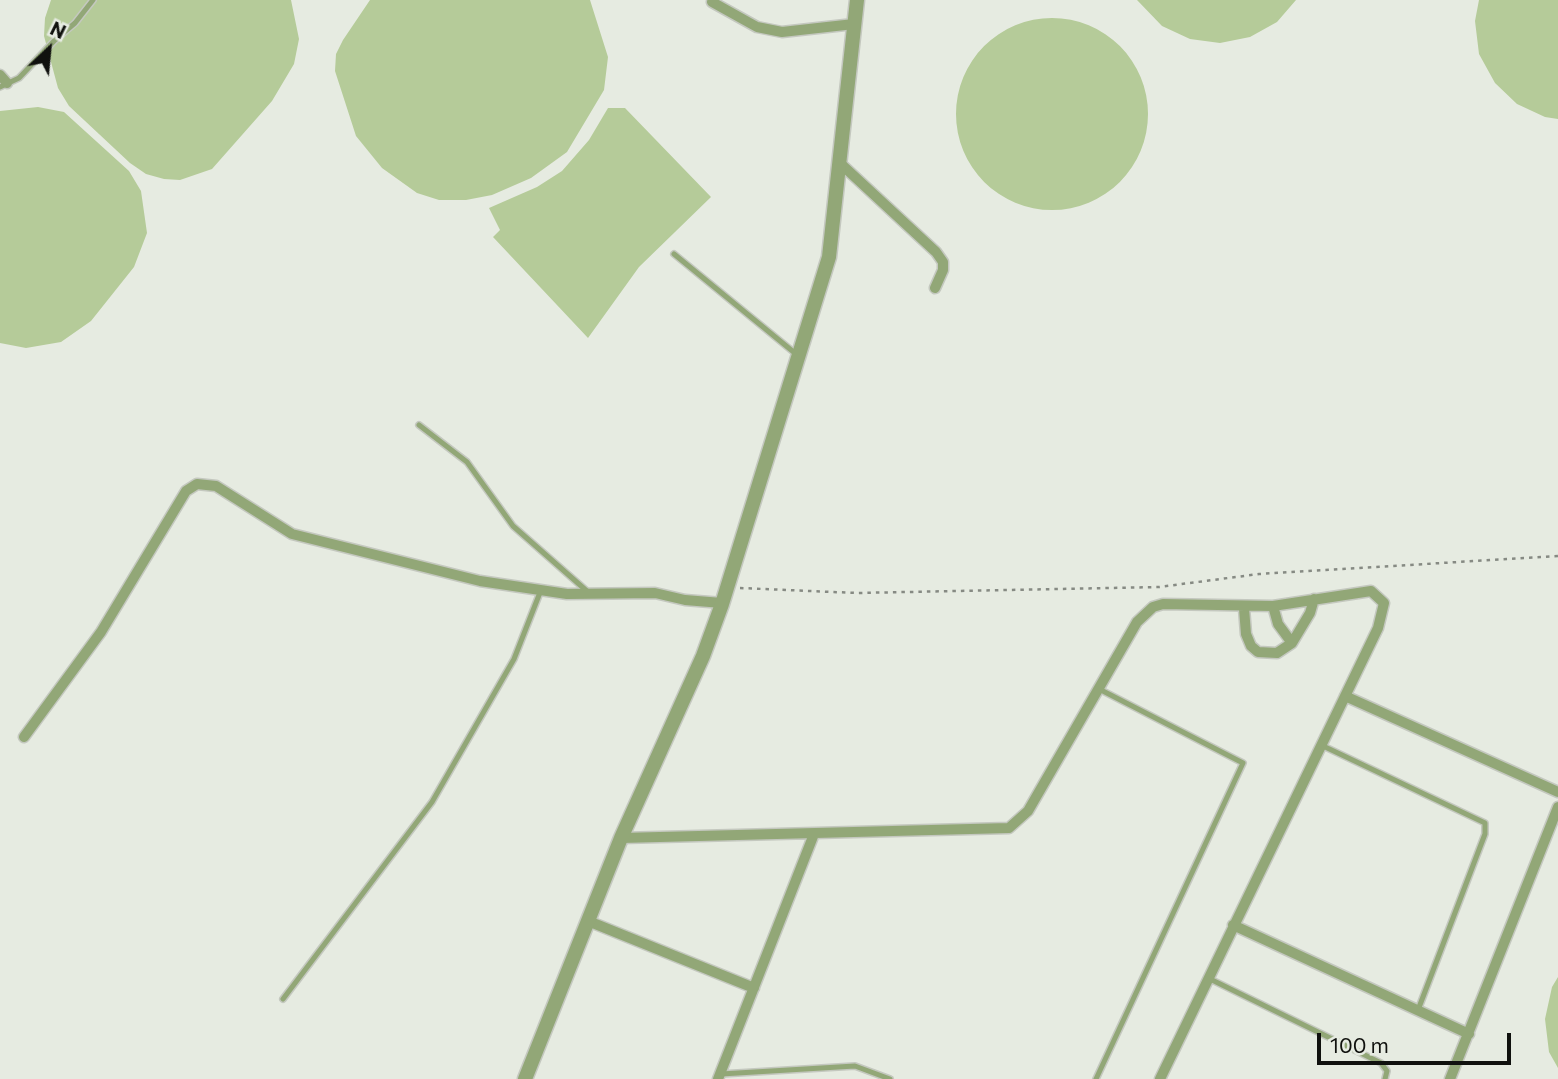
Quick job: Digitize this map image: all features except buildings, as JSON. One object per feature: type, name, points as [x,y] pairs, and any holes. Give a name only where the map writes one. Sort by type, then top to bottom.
[{"type":"street","points":[[525,1079],[621,838],[702,656],[727,588],[799,356],[829,257],[857,0]]},
{"type":"street","points":[[712,2],[757,27],[782,32],[854,24]]},
{"type":"street","points":[[841,164],[936,252],[943,262],[943,270],[935,288]]},
{"type":"street","points":[[24,737],[101,632],[186,491],[197,484],[216,486],[292,534],[328,546],[480,581],[541,590],[655,593],[684,600],[722,603]]},
{"type":"street","points":[[621,838],[1009,828],[1028,811],[1138,622],[1153,607],[1163,604],[1244,608],[1273,606],[1361,590],[1379,596],[1384,603],[1378,628],[1160,1079]]},
{"type":"street","points":[[1244,608],[1247,640],[1258,652],[1277,653],[1292,643],[1310,613],[1314,599]]},
{"type":"street","points":[[1273,606],[1278,624],[1292,643]]},
{"type":"street","points":[[1345,696],[1558,792]]},
{"type":"street","points":[[1450,1079],[1558,807]]},
{"type":"street","points":[[719,1076],[814,834]]},
{"type":"street","points":[[588,921],[754,988]]},
{"type":"street","points":[[1234,925],[1469,1034]]},
{"type":"lane","points":[[2,82],[19,78],[75,23],[93,0]]},
{"type":"lane","points":[[674,254],[799,356]]},
{"type":"lane","points":[[419,425],[467,462],[513,527],[588,592]]},
{"type":"lane","points":[[283,999],[432,802],[514,659],[541,590]]},
{"type":"lane","points":[[1096,1079],[1243,763],[1099,689]]},
{"type":"lane","points":[[1321,745],[1485,823],[1485,834],[1418,1010]]},
{"type":"lane","points":[[1208,978],[1381,1063],[1387,1071],[1385,1079]]},
{"type":"lane","points":[[719,1076],[855,1066],[890,1079]]},
{"type":"path","points":[[727,588],[857,593],[1158,587],[1259,574],[1558,556]]},
{"type":"green space","points":[[51,0],[291,0],[299,39],[294,64],[272,101],[212,169],[180,180],[164,179],[146,174],[130,163],[69,106],[58,88],[44,36],[45,18]]},
{"type":"green space","points":[[370,0],[590,0],[608,57],[604,90],[567,152],[531,178],[492,195],[466,200],[439,200],[417,193],[382,168],[356,136],[335,71],[336,54]]},
{"type":"green space","points":[[1137,0],[1296,0],[1277,22],[1250,37],[1220,43],[1190,39],[1162,26]]},
{"type":"green space","points":[[1479,0],[1558,0],[1558,119],[1545,117],[1517,104],[1495,83],[1479,54],[1475,21]]},
{"type":"green space","points":[[1052,18],[1089,26],[1120,46],[1140,77],[1148,114],[1140,151],[1120,182],[1089,202],[1052,210],[1015,202],[984,182],[964,151],[956,114],[964,77],[984,46],[1015,26]]},
{"type":"green space","points":[[38,107],[64,112],[129,171],[141,191],[147,233],[134,267],[91,321],[61,342],[26,348],[0,343],[0,111]]},
{"type":"green space","points":[[608,108],[625,108],[711,197],[639,267],[588,338],[493,237],[500,230],[489,208],[537,187],[562,171],[589,140]]},
{"type":"green space","points":[[1558,977],[1558,1068],[1549,1052],[1545,1019],[1552,987]]}]
